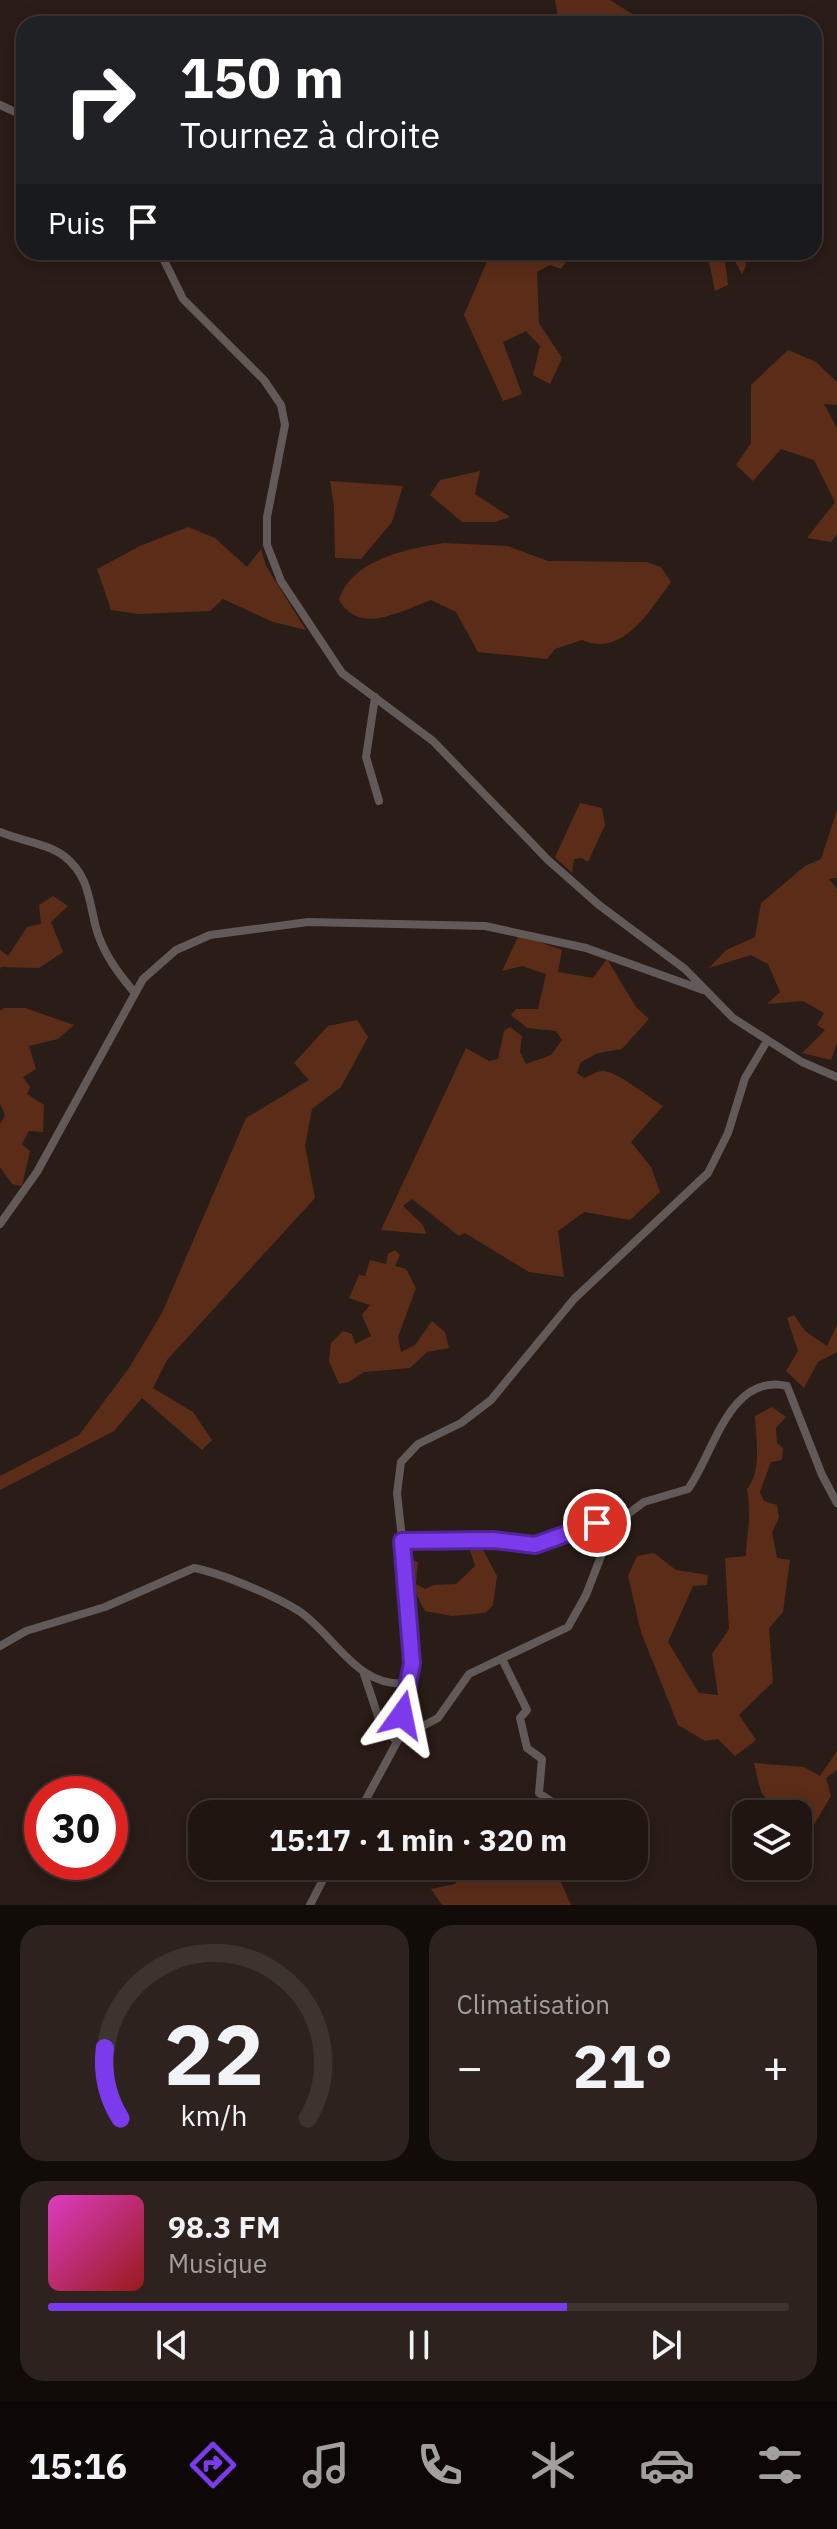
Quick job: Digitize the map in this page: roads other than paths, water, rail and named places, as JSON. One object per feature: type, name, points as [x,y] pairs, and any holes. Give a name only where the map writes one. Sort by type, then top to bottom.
[{"type":"street","points":[[164,260],[183,299],[264,380],[281,405],[285,425],[266,535],[271,559],[342,673],[433,741],[505,819],[581,890],[685,969],[733,1018],[802,1062],[837,1077]]},
{"type":"street","points":[[375,697],[366,757],[379,801]]},
{"type":"street","points":[[0,832],[55,850],[74,865],[90,893],[96,927],[106,952],[134,992]]},
{"type":"street","points":[[0,1224],[37,1172],[134,992],[163,960],[210,935],[337,921],[457,924],[514,930],[611,956],[708,992]]},
{"type":"street","points":[[366,1800],[398,1741],[410,1683],[412,1663],[396,1476],[406,1454],[418,1444],[474,1415],[491,1400],[574,1299],[708,1173],[728,1133],[745,1078],[767,1041]]},
{"type":"street","points":[[398,1741],[438,1718],[469,1674],[503,1661],[568,1627],[586,1595],[608,1533],[625,1513],[644,1502],[688,1489],[716,1432],[733,1408],[756,1391],[777,1385],[787,1386],[791,1391],[822,1475],[837,1503]]},
{"type":"street","points":[[402,1541],[544,1544],[612,1513],[625,1513]]},
{"type":"street","points":[[0,1646],[26,1631],[105,1607],[194,1568],[298,1610],[364,1674],[374,1694],[380,1722],[398,1741]]},
{"type":"street","points":[[503,1661],[527,1710],[520,1718],[525,1742],[542,1759],[539,1793],[549,1800]]},
{"type":"street","points":[[364,1674],[389,1683],[410,1683]]},
{"type":"street","points":[[310,1905],[323,1880]]}]
